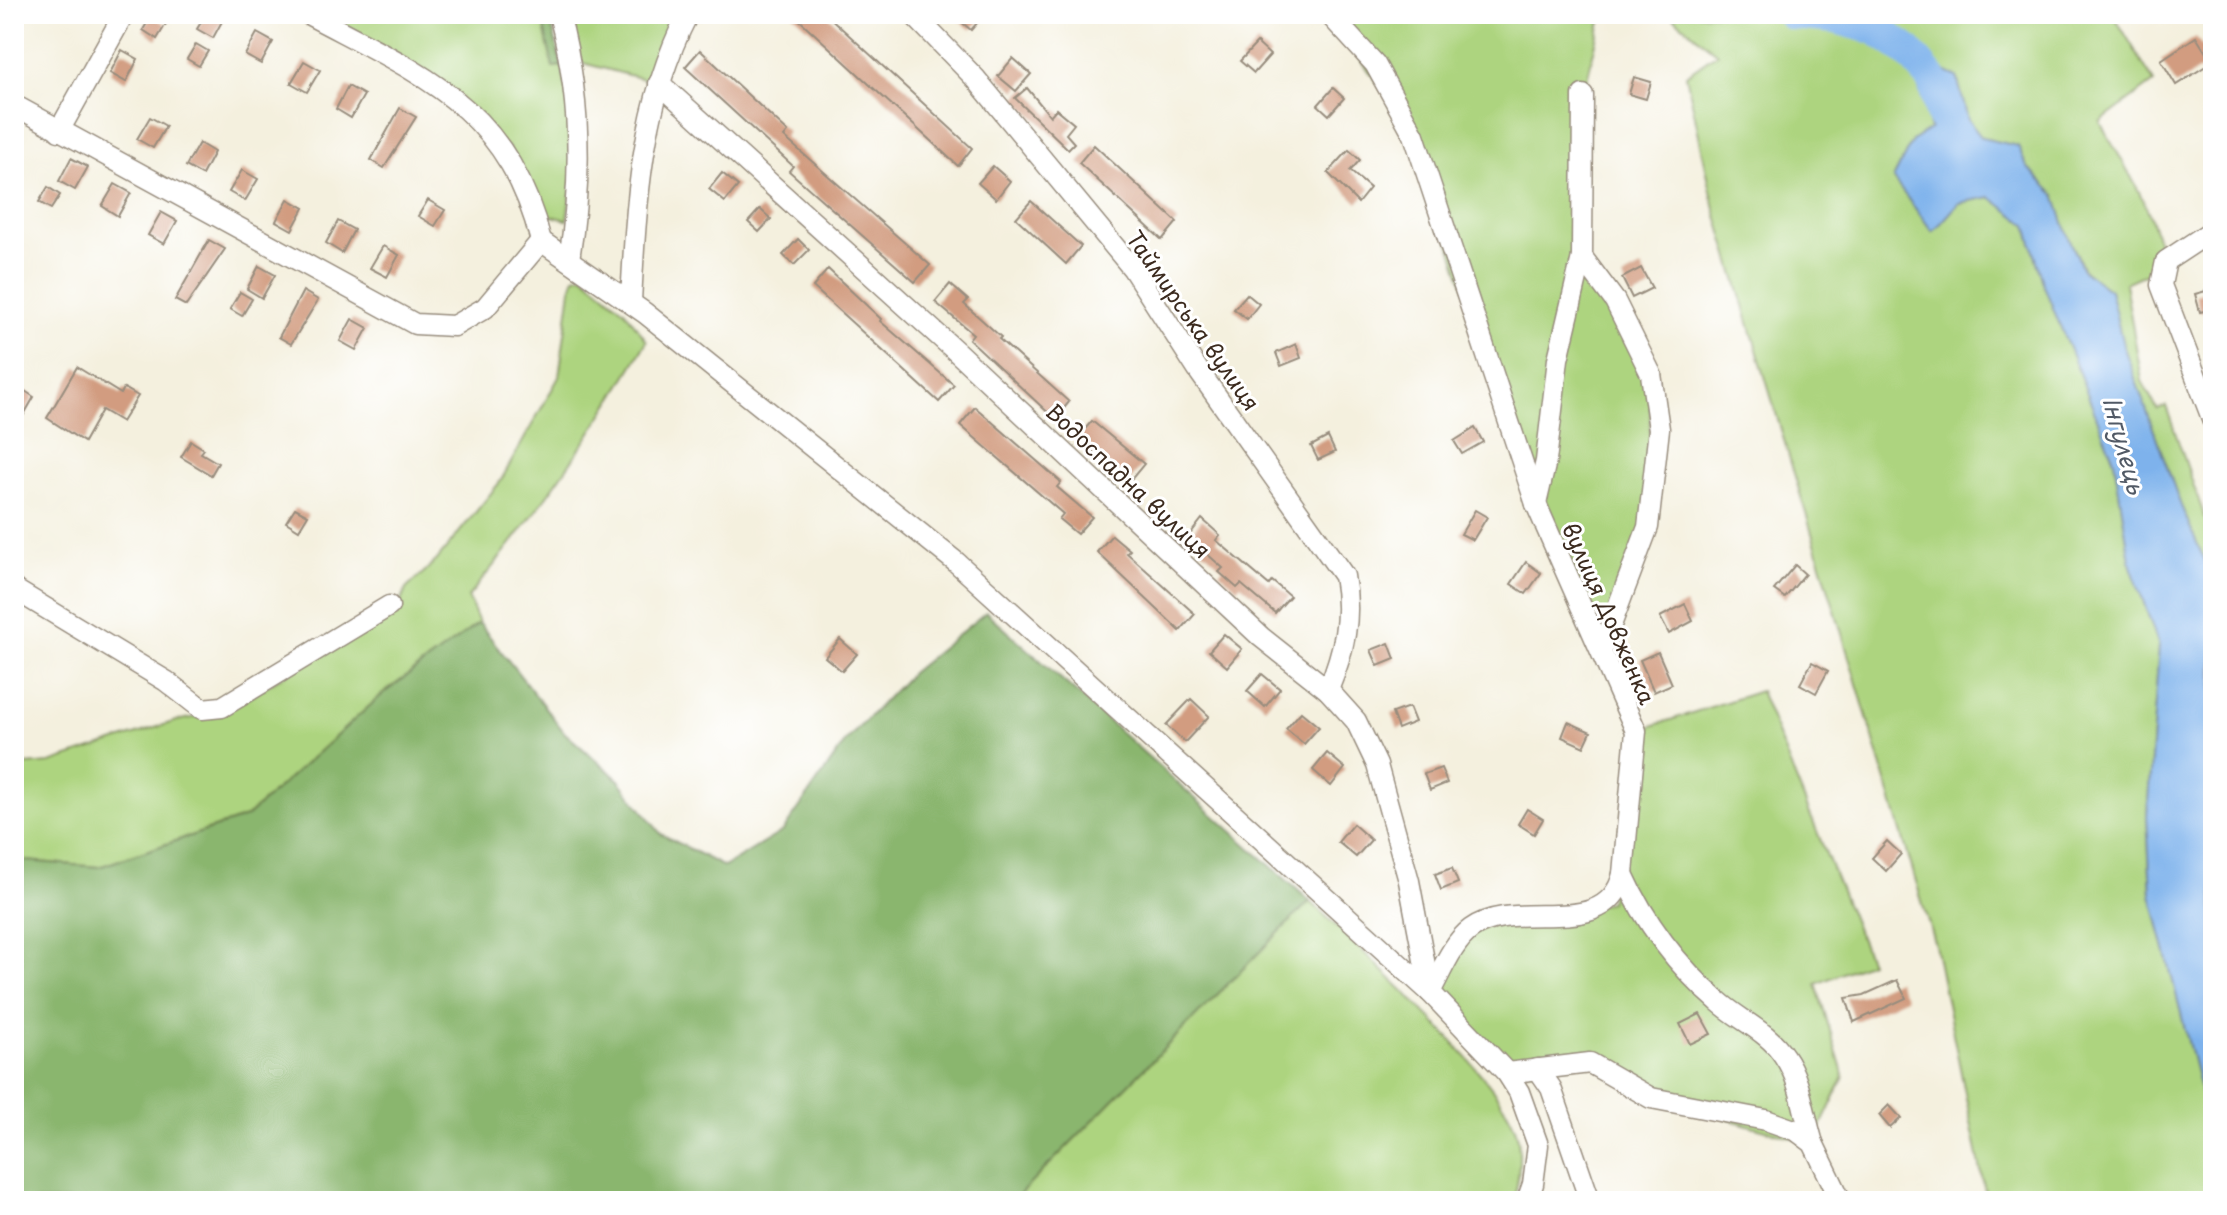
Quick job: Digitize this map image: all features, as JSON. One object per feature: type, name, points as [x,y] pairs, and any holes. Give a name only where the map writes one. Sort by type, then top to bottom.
[{"type":"street","points":[[59,131],[124,14]]},
{"type":"street","points":[[308,14],[456,98],[517,170],[532,203],[541,241],[631,302],[956,562],[1430,992],[1507,1073],[1519,1092],[1538,1145],[1533,1184],[1527,1201]]},
{"type":"street","points":[[559,14],[571,60],[581,152],[578,203],[569,259]]},
{"type":"street","points":[[631,302],[640,165],[659,83],[672,45],[688,14]]},
{"type":"street","name":"Таймирська вулиця","points":[[913,14],[976,79],[1133,269],[1198,370],[1344,576],[1349,604],[1346,642],[1328,690]]},
{"type":"street","name":"вулиця Довженка","points":[[1329,14],[1375,64],[1414,135],[1536,504],[1636,731],[1623,874],[1619,890],[1610,902],[1598,909],[1492,919],[1470,930],[1430,992]]},
{"type":"street","name":"Водоспадна вулиця","points":[[659,83],[958,353],[1261,637],[1328,690],[1356,721],[1377,765],[1409,881],[1430,992]]},
{"type":"street","points":[[1536,504],[1546,461],[1558,359],[1582,257],[1583,95]]},
{"type":"street","points":[[14,105],[415,324],[454,326],[485,308],[541,241]]},
{"type":"street","points":[[2213,230],[2166,261],[2161,285],[2213,421]]},
{"type":"street","points":[[1582,257],[1615,301],[1651,374],[1659,429],[1648,527],[1602,649]]},
{"type":"street","points":[[14,589],[166,681],[202,709],[222,707],[389,606]]},
{"type":"street","points":[[1623,874],[1642,913],[1677,959],[1718,1002],[1770,1040],[1784,1055],[1794,1076],[1813,1143],[1841,1201]]},
{"type":"street","points":[[1507,1073],[1590,1063],[1651,1098],[1766,1120],[1797,1131],[1813,1143]]},
{"type":"street","points":[[1538,1069],[1551,1088],[1590,1201]]},
{"type":"green space","points":[[318,14],[541,14],[553,67],[562,66],[576,151],[567,220],[545,214],[509,148]]},
{"type":"green space","points":[[541,14],[549,14],[562,66],[553,67]]},
{"type":"green space","points":[[559,14],[688,14],[659,83],[571,60]]},
{"type":"green space","points":[[1329,14],[1603,14],[1583,95],[1582,257],[1651,374],[1648,527],[1602,649],[1536,504],[1414,135]]},
{"type":"green space","points":[[1669,14],[2113,14],[2154,82],[2100,122],[2140,194],[2156,235],[2159,253],[2156,269],[2125,283],[2142,381],[2157,409],[2166,406],[2213,541],[2213,580],[2181,506],[2123,345],[2110,290],[2084,270],[2069,238],[2055,195],[2027,167],[2018,146],[1982,138],[1968,120],[1957,77],[1918,80],[1930,129],[1912,141],[1893,179],[1933,232],[1959,203],[1991,197],[2027,225],[2043,283],[2114,460],[2131,566],[2159,646],[2147,816],[2151,894],[2201,1093],[2213,1118],[2213,1201],[1987,1201],[1935,945],[1715,209],[1686,75],[1717,53]]},
{"type":"green space","points":[[583,275],[625,311],[647,341],[563,473],[468,597],[479,623],[384,693],[246,817],[99,867],[14,860],[14,766],[50,763],[176,721],[223,712],[399,606],[406,589],[437,560],[500,482],[559,377],[571,289],[575,277]]},
{"type":"green space","points":[[986,612],[1310,901],[1013,1201],[14,1201],[14,860],[99,867],[246,817],[384,693],[479,623],[565,733],[618,779],[661,834],[724,867],[783,831],[846,741],[911,673]]},
{"type":"green space","points":[[1760,691],[1870,962],[1816,984],[1844,1077],[1813,1143],[1651,1098],[1590,1063],[1507,1073],[1430,992],[1470,930],[1610,902],[1636,731]]},
{"type":"green space","points":[[1310,901],[1426,1013],[1485,1080],[1506,1109],[1517,1134],[1519,1149],[1513,1201],[1013,1201]]},
{"type":"water","points":[[1940,69],[1957,77],[1968,120],[1982,138],[2018,146],[2027,167],[2055,195],[2083,270],[2110,290],[2123,345],[2181,506],[2213,580],[2213,1118],[2201,1093],[2151,894],[2147,816],[2159,646],[2131,566],[2114,460],[2043,283],[2027,225],[1990,197],[1959,203],[1933,232],[1893,179],[1912,141],[1930,129],[1917,80]]},
{"type":"building","points":[[206,14],[226,14],[213,38],[197,29]]},
{"type":"building","points":[[793,14],[826,14],[972,148],[958,166]]},
{"type":"building","points":[[952,14],[985,14],[971,30]]},
{"type":"building","points":[[151,16],[166,24],[157,39],[143,30]]},
{"type":"building","points":[[257,33],[273,42],[261,64],[245,55]]},
{"type":"building","points":[[2196,37],[2212,62],[2176,85],[2161,60]]},
{"type":"building","points":[[1257,43],[1270,55],[1254,73],[1240,61]]},
{"type":"building","points":[[196,44],[208,51],[199,66],[187,59]]},
{"type":"building","points":[[122,50],[138,59],[126,82],[110,73]]},
{"type":"building","points":[[700,50],[788,132],[784,137],[930,265],[915,282],[789,171],[793,166],[685,67]]},
{"type":"building","points":[[1013,58],[1031,74],[1016,91],[998,76]]},
{"type":"building","points":[[304,61],[320,70],[307,92],[291,83]]},
{"type":"building","points":[[1634,77],[1651,82],[1646,99],[1629,94]]},
{"type":"building","points":[[348,86],[364,95],[351,118],[336,109]]},
{"type":"building","points":[[1027,88],[1050,116],[1056,109],[1074,124],[1066,134],[1074,143],[1068,149],[1015,98]]},
{"type":"building","points":[[1333,88],[1344,98],[1329,115],[1318,105]]},
{"type":"building","points":[[400,108],[416,117],[384,168],[371,160]]},
{"type":"building","points":[[150,117],[166,126],[153,148],[137,139]]},
{"type":"building","points":[[199,143],[214,152],[202,175],[186,166]]},
{"type":"building","points":[[1094,145],[1177,222],[1162,240],[1079,163]]},
{"type":"building","points":[[1349,150],[1360,160],[1350,171],[1370,188],[1358,203],[1328,173]]},
{"type":"building","points":[[71,158],[88,167],[75,190],[59,181]]},
{"type":"building","points":[[993,166],[1010,181],[996,199],[978,183]]},
{"type":"building","points":[[242,170],[258,179],[245,201],[229,192]]},
{"type":"building","points":[[722,173],[738,186],[725,202],[709,189]]},
{"type":"building","points":[[115,184],[131,193],[118,216],[102,206]]},
{"type":"building","points":[[48,187],[60,195],[51,209],[39,202]]},
{"type":"building","points":[[288,199],[304,208],[292,230],[276,221]]},
{"type":"building","points":[[428,200],[445,210],[435,226],[418,216]]},
{"type":"building","points":[[1031,201],[1081,246],[1066,264],[1016,218]]},
{"type":"building","points":[[760,209],[771,219],[759,232],[748,222]]},
{"type":"building","points":[[161,212],[177,221],[164,244],[148,235]]},
{"type":"building","points":[[338,221],[354,230],[342,253],[326,243]]},
{"type":"building","points":[[798,239],[809,250],[794,265],[783,255]]},
{"type":"building","points":[[209,240],[225,249],[186,306],[175,300]]},
{"type":"building","points":[[383,246],[399,255],[387,277],[370,268]]},
{"type":"building","points":[[259,266],[275,275],[262,298],[247,289]]},
{"type":"building","points":[[1641,268],[1652,288],[1632,298],[1622,278]]},
{"type":"building","points":[[828,269],[880,321],[954,385],[939,402],[813,287]]},
{"type":"building","points":[[950,284],[968,300],[964,304],[1001,337],[999,339],[1069,402],[1055,419],[969,339],[973,334],[935,302]]},
{"type":"building","points":[[2213,289],[2213,309],[2200,312],[2195,294]]},
{"type":"building","points":[[303,291],[318,300],[291,344],[279,337]]},
{"type":"building","points":[[240,292],[252,299],[242,316],[230,309]]},
{"type":"building","points":[[1247,294],[1259,304],[1247,319],[1234,309]]},
{"type":"building","points":[[352,319],[368,328],[356,350],[340,341]]},
{"type":"building","points":[[1296,344],[1301,358],[1281,366],[1276,353]]},
{"type":"building","points":[[77,367],[121,394],[124,388],[138,396],[122,422],[102,410],[84,442],[47,418]]},
{"type":"building","points":[[22,389],[34,397],[14,432],[14,402]]},
{"type":"building","points":[[975,407],[1061,482],[1057,487],[1092,517],[1077,534],[1059,519],[1063,514],[960,425]]},
{"type":"building","points":[[1092,421],[1144,464],[1129,482],[1077,438]]},
{"type":"building","points":[[1475,428],[1483,442],[1462,454],[1454,441]]},
{"type":"building","points":[[1328,437],[1335,452],[1318,460],[1311,446]]},
{"type":"building","points":[[191,441],[204,449],[201,453],[218,463],[211,475],[181,457]]},
{"type":"building","points":[[295,508],[308,515],[299,530],[286,522]]},
{"type":"building","points":[[1475,510],[1487,517],[1473,540],[1461,534]]},
{"type":"building","points":[[1202,519],[1220,535],[1216,540],[1269,585],[1272,581],[1290,596],[1275,613],[1241,584],[1237,588],[1219,572],[1223,568],[1188,537]]},
{"type":"building","points":[[1112,535],[1130,550],[1127,553],[1195,614],[1180,631],[1097,552]]},
{"type":"building","points":[[1526,562],[1541,573],[1526,594],[1511,584]]},
{"type":"building","points":[[1795,565],[1805,574],[1785,598],[1774,590]]},
{"type":"building","points":[[1685,604],[1693,621],[1669,634],[1660,617]]},
{"type":"building","points":[[1224,634],[1242,649],[1227,667],[1209,651]]},
{"type":"building","points":[[840,639],[857,654],[842,671],[825,657]]},
{"type":"building","points":[[1389,643],[1395,659],[1378,666],[1371,650]]},
{"type":"building","points":[[1658,652],[1672,684],[1654,692],[1640,660]]},
{"type":"building","points":[[1812,662],[1828,671],[1816,693],[1800,684]]},
{"type":"building","points":[[1262,674],[1280,689],[1265,707],[1247,691]]},
{"type":"building","points":[[1191,699],[1209,716],[1185,742],[1166,725]]},
{"type":"building","points":[[1409,707],[1415,722],[1398,729],[1392,713]]},
{"type":"building","points":[[1301,712],[1319,727],[1304,744],[1286,729]]},
{"type":"building","points":[[1568,722],[1591,732],[1584,747],[1562,737]]},
{"type":"building","points":[[1327,753],[1345,768],[1331,786],[1313,770]]},
{"type":"building","points":[[1441,768],[1447,783],[1430,790],[1424,774]]},
{"type":"building","points":[[1527,809],[1543,819],[1534,834],[1518,824]]},
{"type":"building","points":[[1353,824],[1371,840],[1356,857],[1338,842]]},
{"type":"building","points":[[1887,841],[1901,854],[1886,871],[1872,858]]},
{"type":"building","points":[[1452,868],[1458,883],[1441,890],[1435,874]]},
{"type":"building","points":[[1897,980],[1906,998],[1854,1022],[1846,998],[1864,995]]},
{"type":"building","points":[[1700,1014],[1711,1034],[1690,1044],[1680,1024]]},
{"type":"building","points":[[1889,1105],[1901,1118],[1890,1128],[1879,1115]]},
{"type":"waterway","name":"Інгулець","points":[[1792,14],[1836,18],[1876,29],[1909,52],[1933,81],[1942,116]]}]
